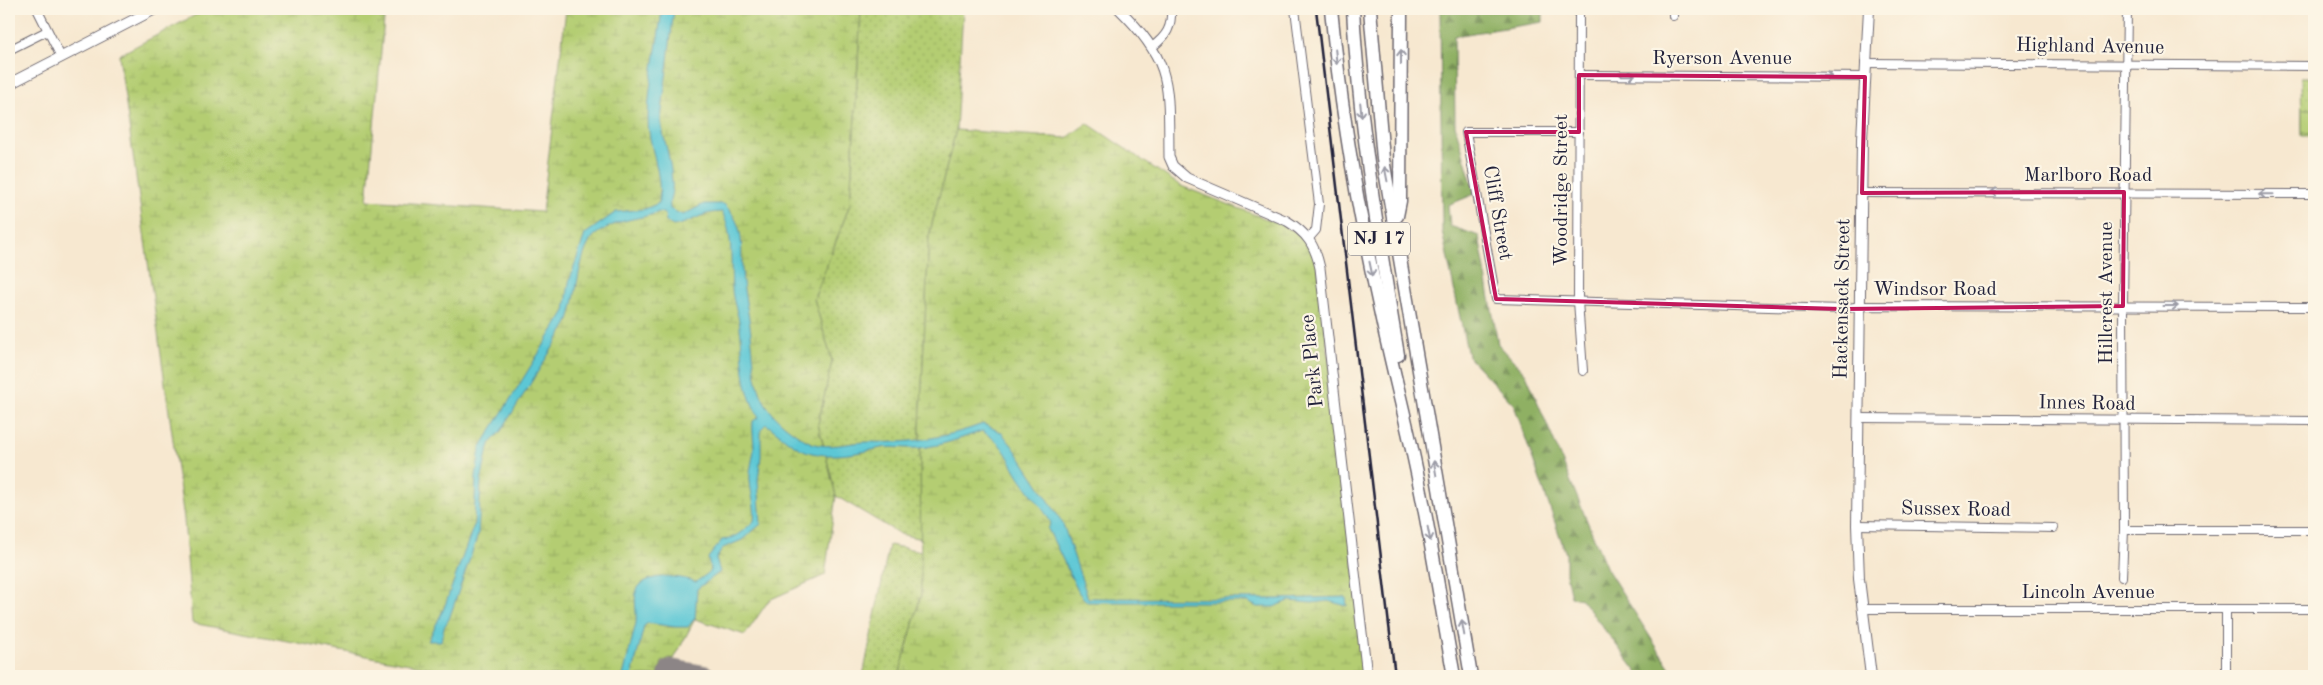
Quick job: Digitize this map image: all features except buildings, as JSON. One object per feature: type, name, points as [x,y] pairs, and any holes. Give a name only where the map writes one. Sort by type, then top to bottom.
[{"type":"highway","points":[[1331,9],[1337,69],[1354,182],[1380,310],[1416,468]]},
{"type":"highway","name":"NJ 17","points":[[1353,9],[1369,176],[1416,468],[1454,676]]},
{"type":"highway","name":"NJ 17","points":[[1370,9],[1384,159],[1471,676]]},
{"type":"highway","points":[[1395,222],[1400,201],[1401,9]]},
{"type":"highway","points":[[1446,676],[1450,655]]},
{"type":"main road","points":[[9,84],[155,9]]},
{"type":"main road","name":"Hackensack Street","points":[[1869,9],[1865,63],[1857,525],[1860,589],[1871,676]]},
{"type":"street","points":[[37,9],[61,57]]},
{"type":"street","points":[[1119,9],[1140,30],[1152,47],[1167,81],[1170,157],[1174,166],[1186,178],[1287,221],[1300,229],[1309,238],[1316,230],[1319,215],[1295,9]]},
{"type":"street","points":[[1152,47],[1169,31],[1172,24],[1171,9]]},
{"type":"street","name":"Woodridge Street","points":[[1579,9],[1578,302],[1583,371]]},
{"type":"street","name":"Hillcrest Avenue","points":[[2122,577],[2124,530],[2123,306],[2127,9]]},
{"type":"street","points":[[9,50],[47,31]]},
{"type":"street","name":"Highland Avenue","points":[[1865,63],[2314,66]]},
{"type":"street","name":"Ryerson Avenue","points":[[1579,75],[1865,77]]},
{"type":"street","name":"Cliff Street","points":[[1496,300],[1466,132],[1579,132]]},
{"type":"street","name":"Marlboro Road","points":[[1862,192],[2314,194]]},
{"type":"street","name":"Park Place","points":[[1309,238],[1316,250],[1320,268],[1367,676]]},
{"type":"street","name":"Windsor Road","points":[[1496,300],[1842,309],[1861,306],[2314,307]]},
{"type":"street","name":"Innes Road","points":[[1859,418],[2314,421]]},
{"type":"street","name":"Sussex Road","points":[[1857,525],[2054,528]]},
{"type":"street","points":[[2124,530],[2314,530]]},
{"type":"street","points":[[2226,609],[2226,676]]},
{"type":"street","name":"Lincoln Avenue","points":[[1862,610],[2314,609]]},
{"type":"highlighted area","points":[[1579,75],[1865,77],[1862,193],[2124,192],[2123,306],[1842,309],[1496,299],[1466,132],[1579,132]]},
{"type":"green space","points":[[207,9],[385,9],[367,200],[542,212],[566,9],[861,9],[850,204],[814,299],[832,361],[818,424],[836,496],[825,575],[769,600],[745,635],[695,619],[674,659],[670,658],[662,662],[658,676],[473,676],[192,623],[184,519],[119,55]]},
{"type":"green space","points":[[861,9],[963,9],[956,130],[929,236],[920,428],[921,539],[900,534],[836,496],[818,424],[832,361],[814,299],[850,204]]},
{"type":"green space","points":[[1440,9],[1543,10],[1543,22],[1454,36],[1455,125],[1475,194],[1448,205],[1450,226],[1479,236],[1498,344],[1526,374],[1607,569],[1675,676],[1640,676],[1581,599],[1571,597],[1566,574],[1566,554],[1514,405],[1468,356],[1442,231]]},
{"type":"green space","points":[[2301,77],[2314,77],[2314,136],[2302,136]]},
{"type":"green space","points":[[2302,109],[2314,109],[2314,133],[2302,133]]},
{"type":"green space","points":[[1087,123],[1181,186],[1277,223],[1309,238],[1316,250],[1367,676],[899,676],[921,595],[920,428],[929,236],[956,130],[1067,138]]},
{"type":"green space","points":[[889,545],[921,551],[921,595],[899,676],[863,676]]},
{"type":"water","points":[[662,9],[674,9],[661,120],[671,170],[670,209],[683,215],[704,204],[724,204],[736,220],[739,227],[743,279],[756,376],[763,399],[779,421],[805,440],[825,446],[865,442],[914,441],[956,433],[983,424],[1001,432],[1014,448],[1063,524],[1088,598],[1276,599],[1346,597],[1347,606],[1328,601],[1312,603],[1289,601],[1274,607],[1257,607],[1248,602],[1087,602],[1079,593],[1048,529],[1051,523],[1045,513],[1003,449],[982,431],[927,447],[886,447],[855,453],[829,455],[806,451],[788,441],[766,424],[761,429],[761,456],[758,480],[761,524],[742,540],[723,548],[716,559],[720,572],[697,589],[695,618],[688,627],[648,623],[644,626],[632,676],[623,676],[636,623],[635,596],[640,585],[654,578],[663,577],[681,578],[696,582],[711,571],[708,558],[722,540],[735,536],[754,521],[750,477],[754,449],[753,421],[759,417],[745,382],[741,334],[732,291],[731,249],[726,221],[722,212],[714,212],[673,226],[666,221],[665,214],[659,212],[615,224],[598,233],[590,241],[582,260],[568,323],[501,431],[491,442],[481,482],[478,535],[449,619],[444,627],[441,641],[428,641],[444,608],[474,525],[476,476],[480,448],[565,311],[569,282],[585,234],[616,212],[645,209],[659,203],[659,180],[648,127],[648,116],[650,89]]},
{"type":"taxiway","points":[[669,676],[671,670],[704,676]]},
{"type":"railway","points":[[1316,9],[1395,676]]}]
